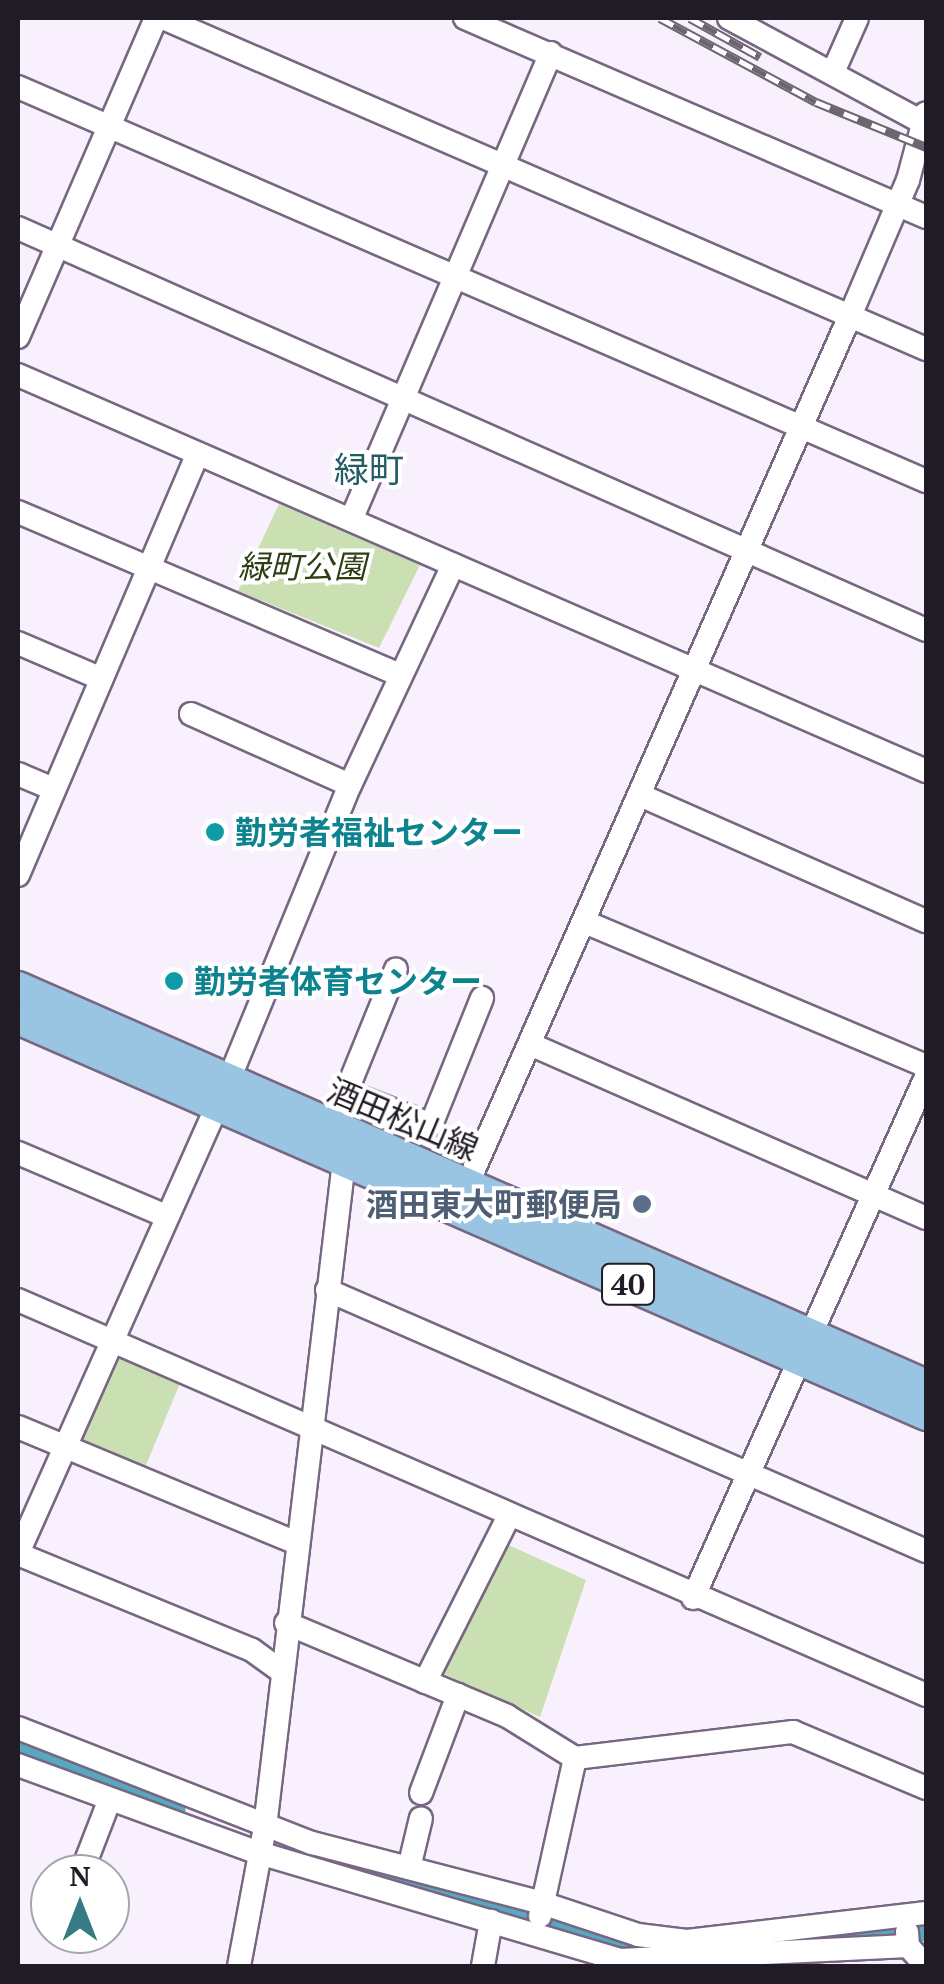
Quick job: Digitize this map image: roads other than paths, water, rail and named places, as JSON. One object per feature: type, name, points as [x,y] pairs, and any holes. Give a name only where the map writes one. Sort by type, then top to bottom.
[{"type":"main road","name":"酒田松山線","points":[[18,987],[344,1162],[805,1347],[926,1385]]},
{"type":"main road","name":"酒田松山線","points":[[18,1019],[222,1094],[332,1127],[467,1185],[805,1347],[926,1415]]},
{"type":"street","points":[[18,337],[160,18],[502,160],[577,200],[926,349]]},
{"type":"street","points":[[465,18],[926,218]]},
{"type":"street","points":[[467,1185],[642,796],[747,546],[850,316],[925,120],[732,18]]},
{"type":"street","points":[[834,70],[857,18]]},
{"type":"street","points":[[351,520],[502,160],[551,54]]},
{"type":"street","points":[[18,87],[926,481]]},
{"type":"street","points":[[18,228],[747,546],[926,630]]},
{"type":"street","points":[[18,375],[926,771]]},
{"type":"street","points":[[18,875],[198,454]]},
{"type":"street","points":[[18,512],[398,674]]},
{"type":"street","points":[[281,1671],[252,1650],[18,1553],[62,1446],[222,1094],[398,674],[453,565]]},
{"type":"street","points":[[18,643],[102,679]]},
{"type":"street","points":[[191,714],[350,785]]},
{"type":"street","points":[[18,774],[53,790]]},
{"type":"street","points":[[642,796],[926,921]]},
{"type":"street","points":[[586,922],[926,1066]]},
{"type":"street","points":[[240,1966],[256,1852],[265,1826],[294,1542],[344,1162],[332,1127],[396,969]]},
{"type":"street","points":[[347,1092],[430,1125],[482,998]]},
{"type":"street","points":[[532,1045],[926,1218]]},
{"type":"street","points":[[694,1598],[926,1077]]},
{"type":"street","points":[[18,1153],[166,1216]]},
{"type":"street","points":[[327,1290],[926,1551]]},
{"type":"street","points":[[18,1300],[694,1598],[926,1695]]},
{"type":"street","points":[[18,1427],[294,1542]]},
{"type":"street","points":[[424,1682],[510,1514]]},
{"type":"street","points":[[286,1624],[508,1716],[574,1758],[793,1732],[926,1788]]},
{"type":"street","points":[[421,1793],[458,1696]]},
{"type":"street","points":[[18,1728],[265,1826],[542,1902],[638,1936],[686,1940],[917,1916],[908,1946]]},
{"type":"street","points":[[537,1934],[574,1758]]},
{"type":"street","points":[[18,1765],[256,1852],[620,1960],[908,1946]]},
{"type":"street","points":[[89,1854],[110,1799]]},
{"type":"street","points":[[409,1868],[421,1818]]},
{"type":"street","points":[[483,1966],[492,1921]]},
{"type":"street","points":[[908,1946],[926,1966]]},
{"type":"waterway","points":[[18,1747],[170,1810]]},
{"type":"waterway","points":[[298,1855],[655,1947]]},
{"type":"waterway","points":[[815,1936],[926,1926]]},
{"type":"railway","points":[[660,18],[816,102],[926,147]]},
{"type":"railway","points":[[690,18],[760,57]]},
{"type":"place","name":"勤労者福祉センター","points":[[215,832]]},
{"type":"place","name":"勤労者体育センター","points":[[174,981]]},
{"type":"place","name":"酒田東大町郵便局","points":[[642,1204]]},
{"type":"district","name":"緑町","points":[[369,469]]},
{"type":"park label","name":"緑町公園","points":[[302,566]]}]
